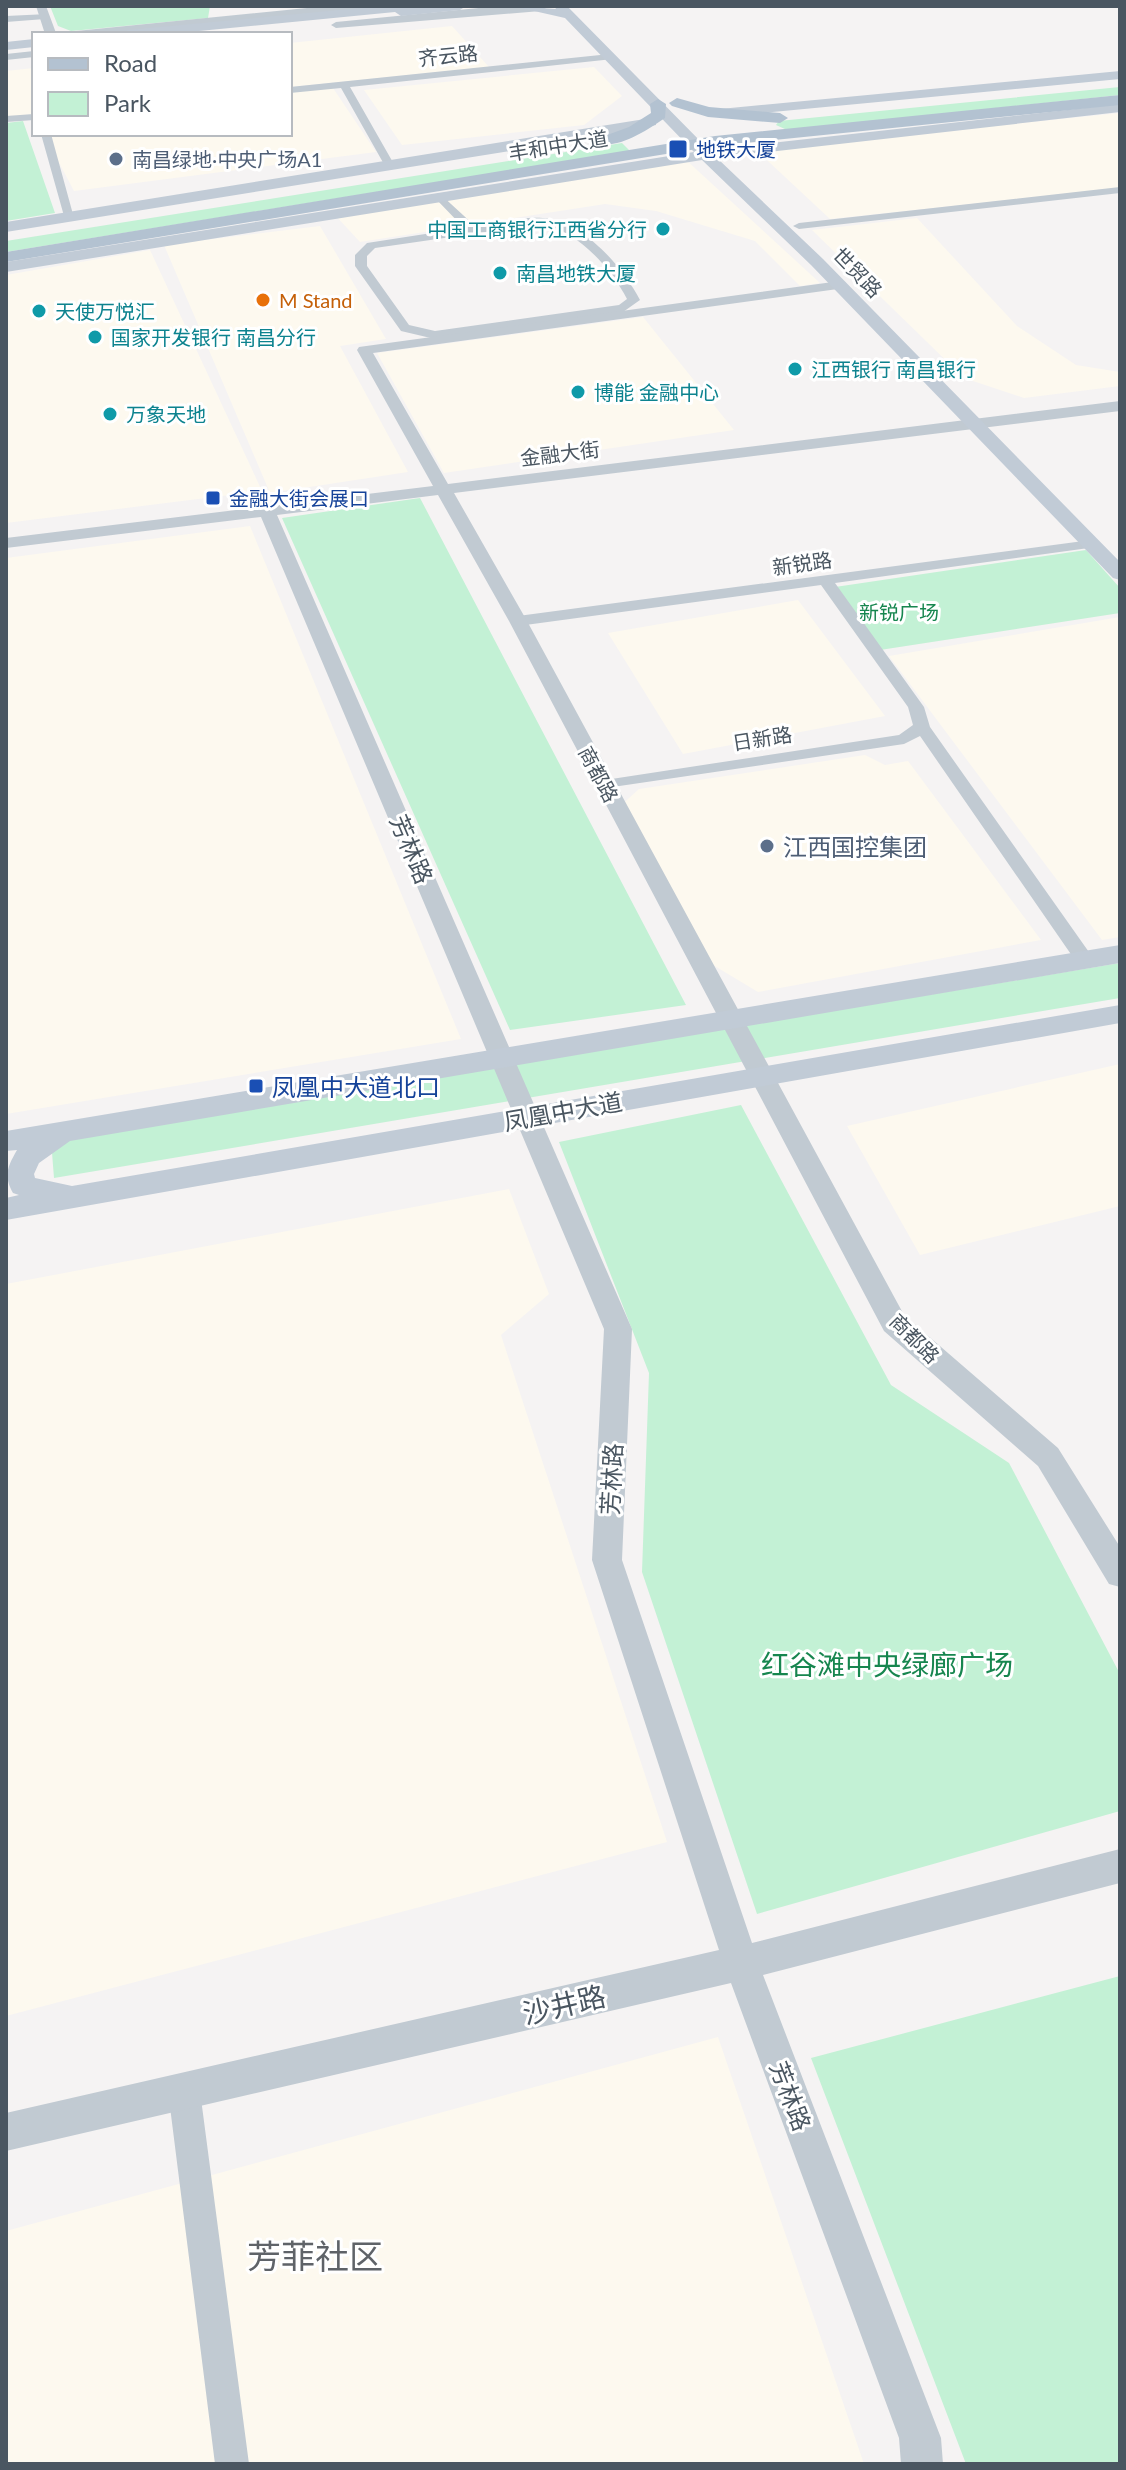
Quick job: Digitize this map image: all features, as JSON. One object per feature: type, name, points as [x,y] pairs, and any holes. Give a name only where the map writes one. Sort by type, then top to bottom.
[{"type":"main road","points":[[164,32],[235,28],[421,6]]},
{"type":"main road","points":[[190,32],[460,6]]},
{"type":"main road","points":[[518,6],[570,9]]},
{"type":"main road","name":"世贸路","points":[[570,9],[610,57],[681,129],[710,148],[799,226],[979,417],[1120,574]]},
{"type":"main road","name":"世贸路","points":[[570,9],[677,103],[700,127],[710,148],[840,285],[979,417],[1068,495]]},
{"type":"main road","points":[[6,48],[32,45]]},
{"type":"main road","points":[[717,113],[760,112],[1120,75]]},
{"type":"main road","name":"丰和中大道","points":[[6,236],[681,129],[1120,83]]},
{"type":"main road","name":"丰和中大道","points":[[6,257],[710,148],[1120,100]]},
{"type":"main road","points":[[677,103],[717,113],[780,118]]},
{"type":"main road","points":[[605,141],[651,122],[659,115],[658,104]]},
{"type":"main road","points":[[6,267],[710,148],[1120,108]]},
{"type":"main road","points":[[6,227],[651,122]]},
{"type":"main road","points":[[6,1141],[1120,954]]},
{"type":"main road","name":"凤凰中大道","points":[[6,1209],[1120,1014]]},
{"type":"main road","points":[[71,1130],[28,1156],[21,1164],[20,1181],[43,1193],[92,1194]]},
{"type":"street","points":[[222,6],[235,28]]},
{"type":"street","points":[[235,28],[361,6]]},
{"type":"street","points":[[119,32],[235,28],[541,8]]},
{"type":"street","points":[[6,19],[43,11],[50,32]]},
{"type":"street","points":[[6,39],[32,36]]},
{"type":"street","points":[[6,57],[32,54]]},
{"type":"street","name":"齐云路","points":[[292,90],[610,57]]},
{"type":"street","points":[[344,85],[390,166]]},
{"type":"street","points":[[6,119],[32,117]]},
{"type":"street","points":[[47,136],[70,216]]},
{"type":"street","points":[[799,226],[1120,190]]},
{"type":"street","points":[[439,196],[472,230]]},
{"type":"street","points":[[548,220],[561,223],[579,233],[628,288],[634,300],[623,308],[435,335],[405,328],[361,266],[361,255],[371,245],[472,230],[548,220]]},
{"type":"street","name":"商都路","points":[[840,285],[364,350],[518,621],[759,1077],[894,1323],[1048,1457],[1120,1574]]},
{"type":"street","name":"金融大街","points":[[6,531],[440,483],[979,417],[1120,394]]},
{"type":"street","name":"金融大街","points":[[979,417],[1120,406]]},
{"type":"street","name":"金融大街","points":[[6,543],[267,511],[440,483]]},
{"type":"street","name":"芳林路","points":[[267,511],[618,1329],[607,1560],[741,1963],[920,2438],[922,2464]]},
{"type":"street","name":"新锐路","points":[[518,621],[1091,544]]},
{"type":"street","points":[[825,580],[916,707],[922,727],[1084,959]]},
{"type":"street","name":"日新路","points":[[605,785],[904,739],[922,727]]},
{"type":"street","name":"沙井路","points":[[6,2132],[741,1963],[1120,1866]]},
{"type":"street","points":[[184,2091],[232,2464]]},
{"type":"shaded area","points":[[452,26],[489,67],[292,87],[292,43]]},
{"type":"shaded area","points":[[594,67],[622,96],[584,125],[402,145],[364,90]]},
{"type":"shaded area","points":[[32,68],[32,114],[6,117],[6,71]]},
{"type":"shaded area","points":[[331,85],[376,152],[74,191],[45,136],[292,136],[292,89]]},
{"type":"shaded area","points":[[1120,113],[1120,188],[830,219],[756,150]]},
{"type":"shaded area","points":[[685,159],[820,283],[800,286],[755,241],[656,211],[605,204],[360,242],[335,215]]},
{"type":"shaded area","points":[[917,218],[1017,326],[1076,365],[1120,372],[1120,386],[1024,398],[964,378],[812,230]]},
{"type":"shaded area","points":[[320,226],[386,339],[340,346],[408,472],[270,493],[164,245]]},
{"type":"shaded area","name":"万象天地","points":[[150,250],[262,491],[6,523],[6,275]]},
{"type":"shaded area","points":[[643,317],[734,430],[444,473],[377,353]]},
{"type":"shaded area","points":[[250,526],[461,1039],[6,1114],[6,558]]},
{"type":"shaded area","points":[[798,600],[885,716],[683,754],[608,633]]},
{"type":"shaded area","points":[[1120,617],[1120,937],[1102,940],[889,656]]},
{"type":"shaded area","points":[[865,755],[885,765],[908,761],[1041,940],[758,992],[713,965],[618,808],[639,789]]},
{"type":"shaded area","points":[[1120,1064],[1120,1206],[920,1255],[847,1126]]},
{"type":"shaded area","points":[[509,1189],[549,1294],[501,1335],[667,1842],[6,2016],[6,1284]]},
{"type":"shaded area","points":[[718,2037],[864,2464],[6,2464],[6,2231]]},
{"type":"green space","points":[[50,6],[210,6],[208,18],[71,31],[58,26]]},
{"type":"green space","points":[[1120,87],[1120,95],[787,130],[776,125],[779,121]]},
{"type":"green space","points":[[23,121],[55,213],[6,221],[6,123]]},
{"type":"green space","points":[[622,143],[630,151],[6,252],[6,241]]},
{"type":"green space","points":[[420,498],[686,1005],[510,1030],[282,518]]},
{"type":"green space","name":"新锐广场","points":[[1086,550],[1120,588],[1120,613],[880,650],[835,587]]},
{"type":"green space","points":[[1120,963],[1120,998],[54,1178],[51,1140]]},
{"type":"green space","name":"红谷滩中央绿廊广场","points":[[741,1105],[891,1385],[1009,1463],[1120,1674],[1120,1811],[757,1914],[642,1572],[649,1373],[559,1142]]},
{"type":"green space","points":[[1120,1976],[1120,2464],[966,2464],[811,2058]]},
{"type":"place","name":"地铁大厦","points":[[678,149]]},
{"type":"place","name":"南昌绿地·中央广场A1","points":[[116,159]]},
{"type":"place","name":"中国工商银行江西省分行","points":[[663,229]]},
{"type":"place","name":"南昌地铁大厦","points":[[500,273]]},
{"type":"place","name":"M Stand","points":[[263,300]]},
{"type":"place","name":"天使万悦汇","points":[[39,311]]},
{"type":"place","name":"国家开发银行 南昌分行","points":[[95,337]]},
{"type":"place","name":"江西银行 南昌银行","points":[[795,369]]},
{"type":"place","name":"博能 金融中心","points":[[578,392]]},
{"type":"place","name":"万象天地","points":[[110,414]]},
{"type":"place","name":"金融大街会展口","points":[[213,498]]},
{"type":"place","name":"江西国控集团","points":[[767,846]]},
{"type":"place","name":"凤凰中大道北口","points":[[256,1086]]},
{"type":"district","name":"芳菲社区","points":[[315,2255]]}]
